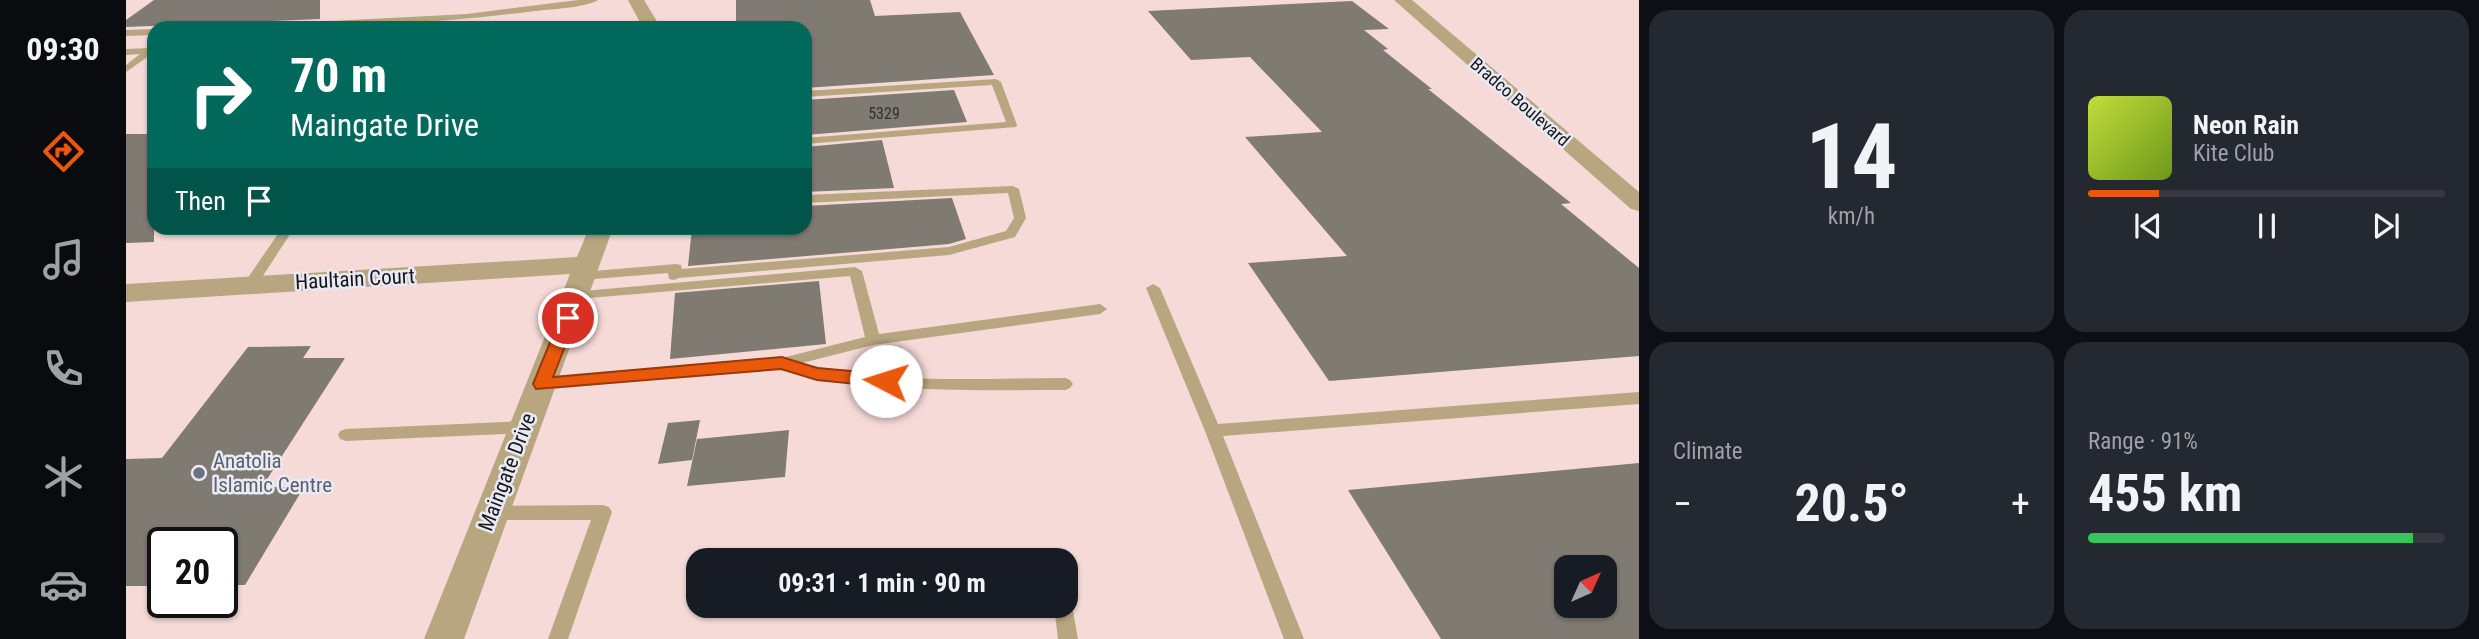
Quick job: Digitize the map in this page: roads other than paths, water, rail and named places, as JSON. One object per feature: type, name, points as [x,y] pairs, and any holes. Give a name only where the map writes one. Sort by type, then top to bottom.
[{"type":"street","points":[[636,0],[648,21]]},
{"type":"street","name":"Bradco Boulevard","points":[[1402,0],[1639,204]]},
{"type":"street","name":"Maingate Drive","points":[[444,639],[598,235]]},
{"type":"street","name":"Haultain Court","points":[[126,293],[250,285],[581,279]]},
{"type":"lane","points":[[435,21],[531,11],[594,0]]},
{"type":"lane","points":[[126,33],[147,32]]},
{"type":"lane","points":[[126,52],[147,51]]},
{"type":"lane","points":[[126,69],[147,53]]},
{"type":"lane","points":[[812,94],[996,82],[1012,125],[812,140]]},
{"type":"lane","points":[[672,280],[948,251],[1012,234],[1020,218],[1013,189],[812,199]]},
{"type":"lane","points":[[250,285],[283,235]]},
{"type":"lane","points":[[581,279],[676,268],[672,280]]},
{"type":"lane","points":[[581,279],[672,280],[855,271],[873,340]]},
{"type":"lane","points":[[1153,288],[1213,431],[1294,639]]},
{"type":"lane","points":[[542,384],[782,363],[873,340],[1100,309]]},
{"type":"lane","points":[[782,363],[817,374],[909,383],[1065,384]]},
{"type":"lane","points":[[1213,431],[1639,398]]},
{"type":"lane","points":[[346,435],[524,428]]},
{"type":"lane","points":[[491,513],[603,512],[558,639]]},
{"type":"lane","points":[[1065,618],[1068,639]]},
{"type":"place","name":"Anatolia Islamic Centre","points":[[199,473]]}]
